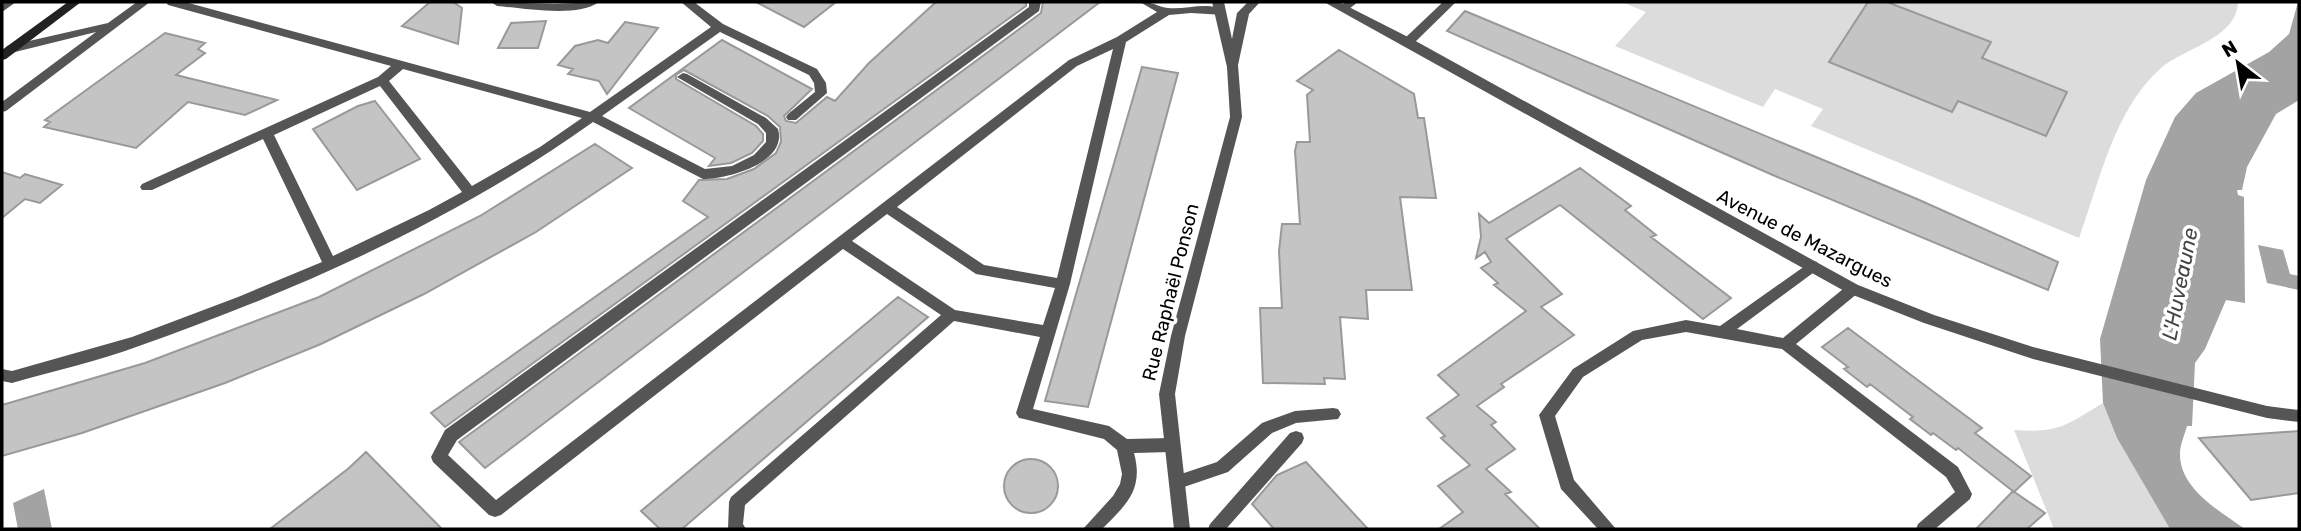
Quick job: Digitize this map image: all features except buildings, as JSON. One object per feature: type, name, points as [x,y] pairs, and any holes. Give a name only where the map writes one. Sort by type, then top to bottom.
[{"type":"main road","points":[[7,52],[75,2]]},
{"type":"street","points":[[2,8],[10,2]]},
{"type":"street","points":[[2,108],[144,2]]},
{"type":"street","points":[[172,2],[594,117],[703,174],[712,176],[746,166],[770,146],[774,139],[773,132],[762,121],[683,77]]},
{"type":"street","points":[[497,2],[555,8],[593,2]]},
{"type":"street","points":[[687,2],[719,27],[813,72],[820,83],[821,93],[792,117]]},
{"type":"street","points":[[1035,2],[1035,8],[451,435],[439,457],[495,510],[1073,63],[1121,40],[1166,12],[1219,7],[1243,13],[1254,2]]},
{"type":"street","points":[[1146,2],[1166,12]]},
{"type":"street","name":"Avenue de Mazargues","points":[[1330,2],[1348,5],[1408,42],[1853,289],[1984,337],[2100,370],[2267,412],[2299,416]]},
{"type":"street","points":[[1408,42],[1450,2]]},
{"type":"street","name":"Rue Raphaël Ponson","points":[[1182,529],[1167,394],[1178,336],[1236,117],[1233,67],[1219,7]]},
{"type":"street","name":"Rue Raphaël Ponson","points":[[1233,67],[1243,13]]},
{"type":"street","points":[[7,52],[114,24]]},
{"type":"street","points":[[2,375],[12,377],[134,342],[330,264],[470,193],[545,150],[719,27]]},
{"type":"street","points":[[1091,529],[1129,488],[1132,470],[1125,446],[1110,433],[1024,413],[1063,284],[1121,40]]},
{"type":"street","points":[[148,187],[382,80],[402,63]]},
{"type":"street","points":[[382,80],[470,193]]},
{"type":"street","points":[[267,134],[330,264]]},
{"type":"street","points":[[887,207],[981,270],[1063,284]]},
{"type":"street","points":[[842,241],[951,315],[1047,332]]},
{"type":"street","points":[[1723,332],[1812,266]]},
{"type":"street","points":[[1786,344],[1853,289]]},
{"type":"street","points":[[738,529],[735,527],[737,502],[951,315]]},
{"type":"street","points":[[1608,529],[1567,484],[1547,415],[1578,373],[1638,335],[1686,326],[1786,344],[1952,472],[1964,494],[1924,529]]},
{"type":"street","points":[[1178,482],[1222,467],[1266,428],[1295,417],[1334,414]]},
{"type":"street","points":[[1216,529],[1296,438]]},
{"type":"street","points":[[1125,446],[1171,445]]},
{"type":"shaded area","points":[[1622,2],[2238,2],[2229,25],[2207,42],[2160,69],[2131,105],[2119,126],[2101,171],[2079,238],[1811,126],[1823,109],[1775,89],[1763,107],[1615,46],[1646,12]]},
{"type":"shaded area","points":[[2103,403],[2117,438],[2170,529],[2054,529],[2014,430],[2052,429]]},
{"type":"water","name":"L'Huveaune","points":[[2298,2],[2299,100],[2276,114],[2247,167],[2242,190],[2237,190],[2238,195],[2244,197],[2245,303],[2226,300],[2205,349],[2195,363],[2192,426],[2187,426],[2180,450],[2181,466],[2194,488],[2213,507],[2245,529],[2170,529],[2117,438],[2103,403],[2100,339],[2146,180],[2175,117],[2196,93],[2269,52],[2289,34]]},
{"type":"water","points":[[2258,245],[2283,250],[2290,274],[2299,276],[2299,290],[2267,283]]},
{"type":"water","points":[[44,489],[52,529],[18,529],[13,503]]}]
